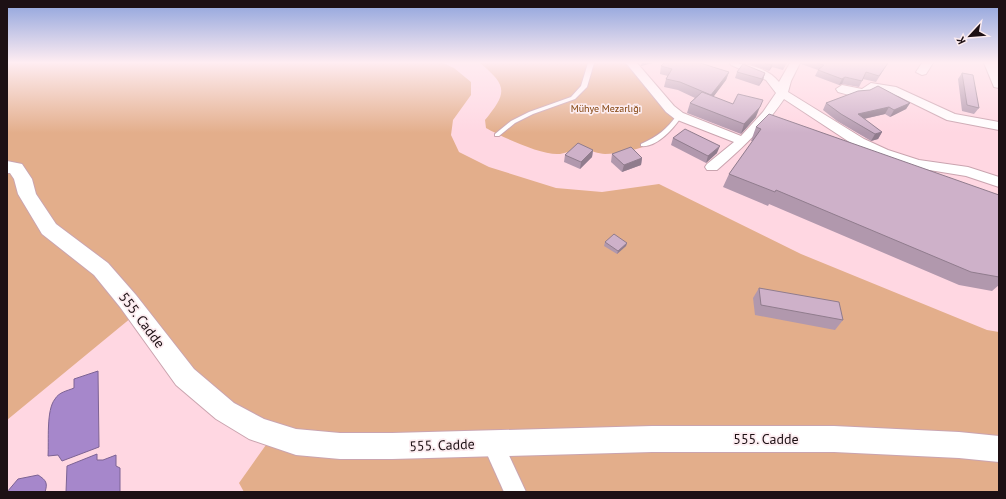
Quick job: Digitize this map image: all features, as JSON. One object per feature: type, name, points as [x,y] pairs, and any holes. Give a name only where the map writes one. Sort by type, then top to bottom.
[{"type":"street","points":[[651,86],[670,109],[679,116],[742,141]]},
{"type":"street","points":[[777,86],[782,93],[859,142],[884,153],[917,164],[968,172],[999,182]]},
{"type":"street","points":[[712,166],[742,141],[767,115],[782,93],[784,86]]},
{"type":"street","points":[[842,89],[858,93],[866,92],[871,87],[876,86]]},
{"type":"street","points":[[879,86],[899,93],[930,109],[951,117],[999,126]]},
{"type":"street","name":"555. Cadde","points":[[7,167],[16,168],[22,178],[27,194],[49,229],[101,269],[128,301],[185,377],[225,411],[258,430],[296,442],[347,446],[652,440],[834,439],[959,445],[999,449]]},
{"type":"street","points":[[493,443],[516,492]]},
{"type":"lane","points":[[497,135],[513,122],[531,112],[572,98],[584,86]]},
{"type":"lane","points":[[643,145],[657,140],[668,132],[679,116]]},
{"type":"green space","points":[[7,86],[471,86],[471,95],[453,120],[451,135],[459,152],[489,167],[556,188],[602,192],[659,184],[801,254],[987,330],[999,332],[999,492],[244,492],[239,483],[273,435],[225,411],[137,313],[7,420]]},
{"type":"green space","name":"Mühye Mezarlığı","points":[[500,86],[652,86],[662,98],[678,122],[671,130],[655,142],[626,152],[605,154],[580,149],[557,154],[549,153],[531,148],[486,128],[485,120],[497,103],[501,90]]},
{"type":"shaded area","points":[[98,371],[99,447],[62,461],[58,455],[48,456],[48,426],[52,404],[61,393],[74,388],[74,379]]},
{"type":"shaded area","points":[[97,454],[97,460],[103,460],[116,455],[116,466],[120,468],[120,492],[66,492],[67,466]]},
{"type":"shaded area","points":[[38,475],[46,482],[45,492],[7,492],[18,479]]},
{"type":"building","points":[[690,86],[718,86],[711,95]]},
{"type":"building","points":[[879,86],[910,103],[894,110],[889,107],[858,114],[882,132],[875,134],[841,114],[826,103],[858,91],[870,90]]},
{"type":"building","points":[[964,86],[975,86],[979,108],[967,105]]},
{"type":"building","points":[[702,92],[733,104],[738,94],[763,100],[760,107],[744,124],[690,103]]},
{"type":"building","points":[[769,114],[999,195],[999,277],[971,272],[776,190],[775,192],[729,174],[761,129],[756,127]]},
{"type":"building","points":[[685,129],[720,146],[708,156],[673,138]]},
{"type":"building","points":[[578,143],[593,150],[581,162],[565,155]]},
{"type":"building","points":[[631,147],[642,158],[624,165],[612,154]]},
{"type":"building","points":[[614,234],[627,243],[618,251],[605,242]]},
{"type":"building","points":[[759,288],[839,302],[843,320],[761,305]]}]
